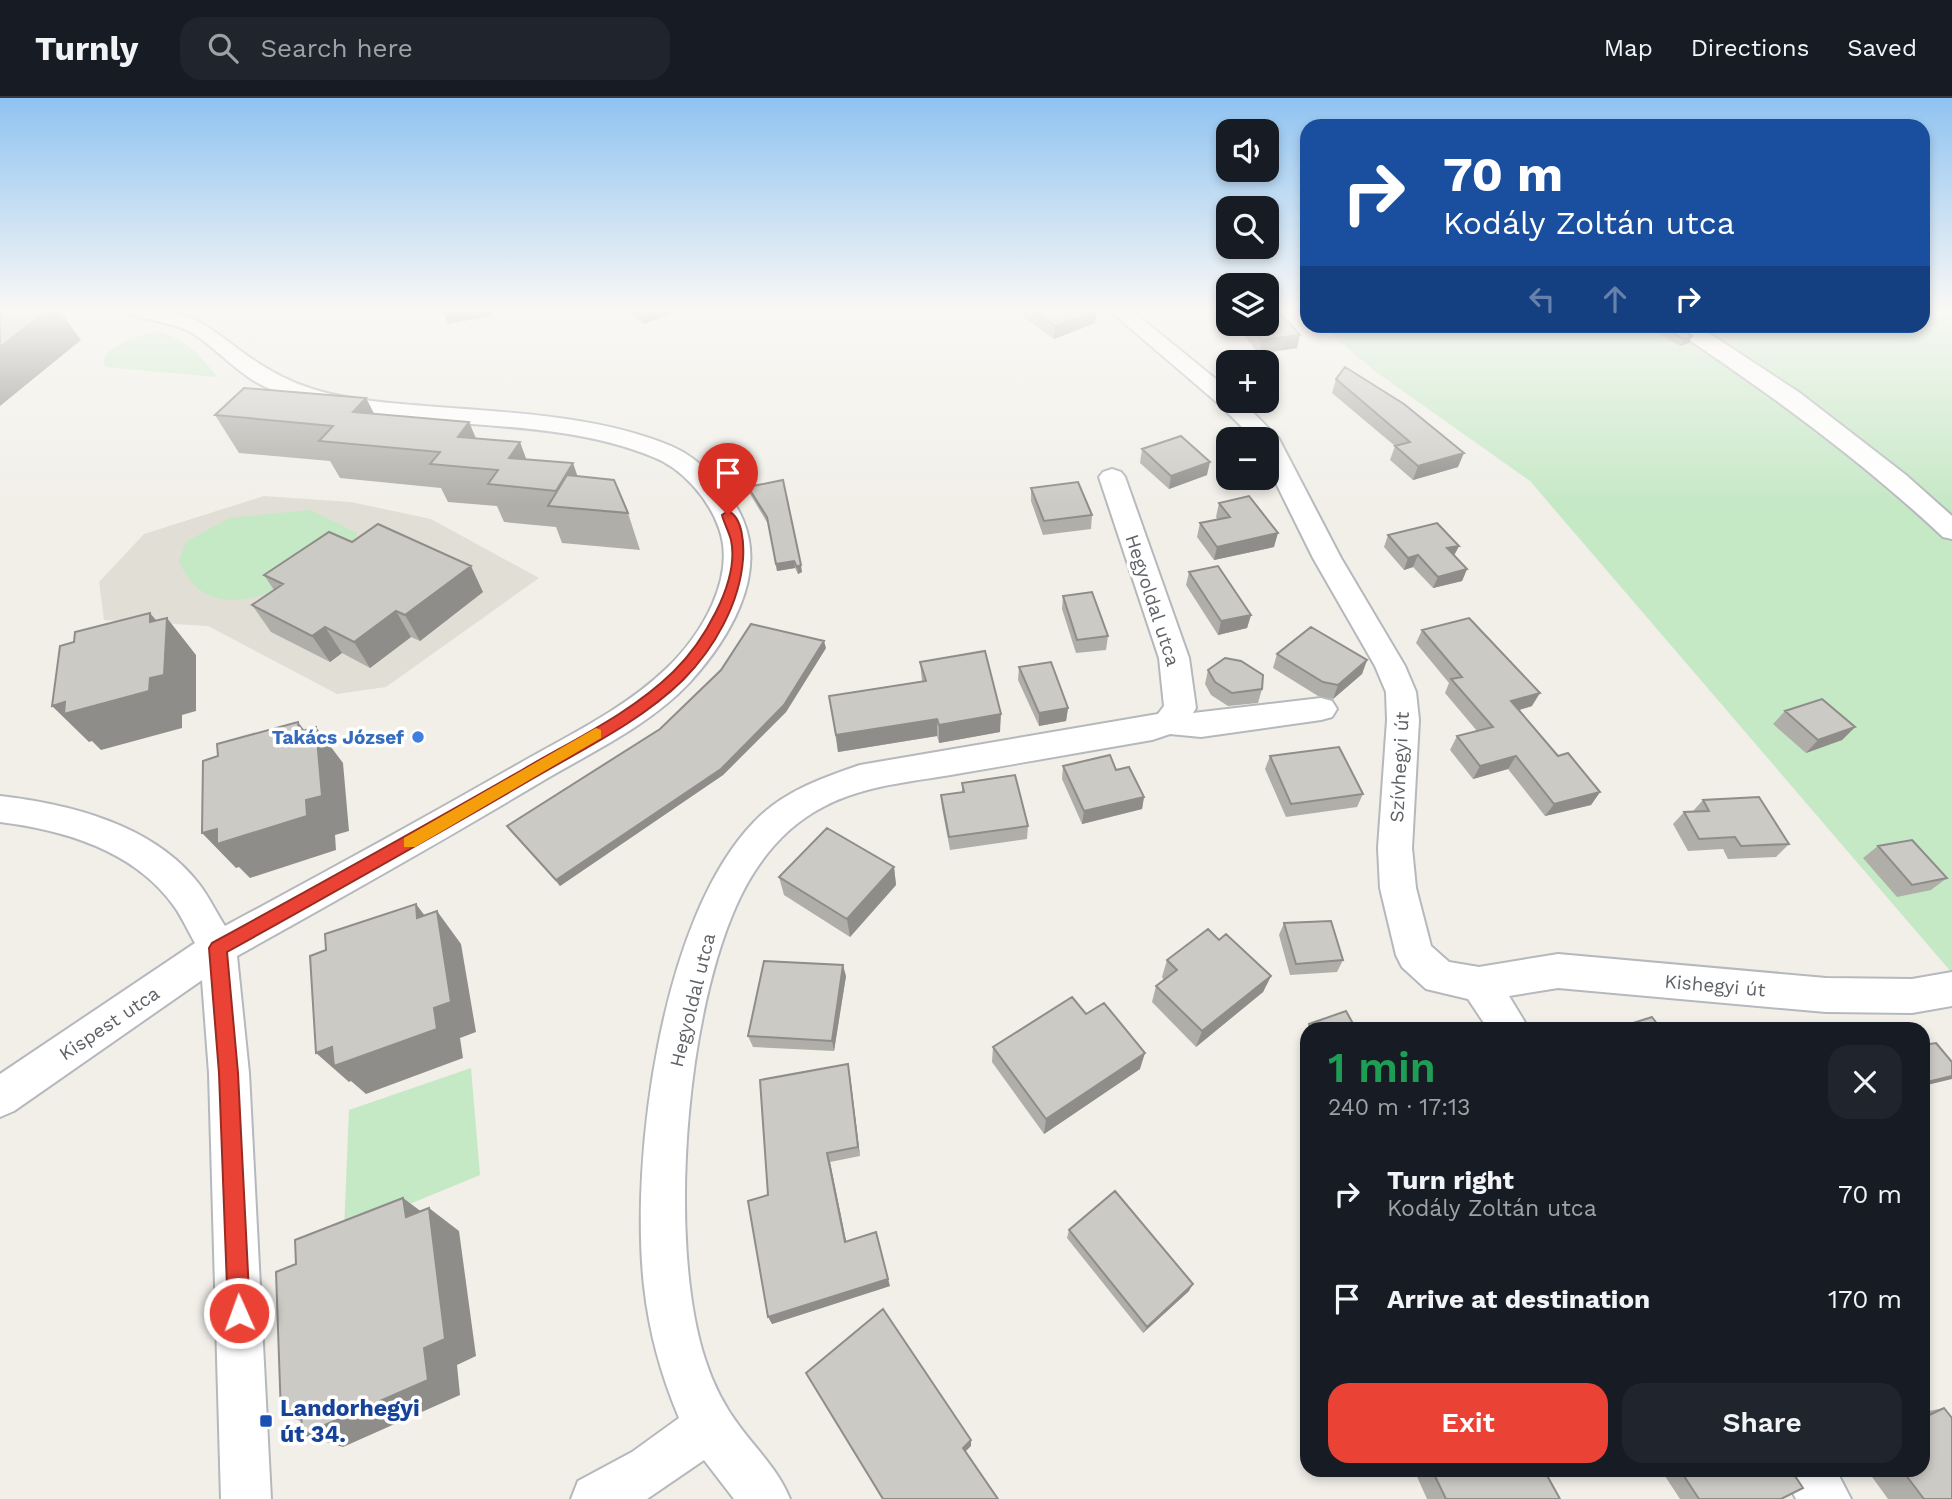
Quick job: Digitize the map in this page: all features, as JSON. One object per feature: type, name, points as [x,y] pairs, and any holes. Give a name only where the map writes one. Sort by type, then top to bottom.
[{"type":"street","name":"Kispest utca","points":[[0,1097],[218,948],[413,841],[633,713],[678,676],[707,640],[729,600],[736,573],[738,542],[728,515],[711,491],[691,470],[663,452],[589,430],[350,406],[315,399],[263,375]]},
{"type":"street","name":"Szívhegyi út","points":[[1199,375],[1216,389]]},
{"type":"street","points":[[1761,375],[1897,480],[1952,531]]},
{"type":"street","name":"Szívhegyi út","points":[[1242,413],[1255,427]]},
{"type":"street","name":"Szívhegyi út","points":[[1279,463],[1327,558],[1390,666],[1401,692],[1403,720],[1396,797],[1395,848],[1398,888],[1415,955],[1439,977],[1479,984]]},
{"type":"street","name":"Hegyoldal utca","points":[[1112,477],[1174,658],[1180,708],[1169,722]]},
{"type":"street","name":"Hegyoldal utca","points":[[765,1499],[709,1426],[694,1393],[675,1337],[665,1255],[669,1130],[679,1041],[702,948],[717,908],[739,868],[763,834],[790,810],[816,793],[860,778],[1152,728],[1169,722],[1201,725],[1321,709]]},
{"type":"street","points":[[0,809],[50,816],[90,828],[130,847],[164,872],[186,894],[218,948],[229,1073],[246,1499]]},
{"type":"street","name":"Kishegyi út","points":[[1479,984],[1558,971],[1826,995],[1912,996],[1952,989]]},
{"type":"street","points":[[1479,984],[1505,1022]]},
{"type":"street","points":[[596,1499],[661,1463],[709,1426]]},
{"type":"street","points":[[1811,1477],[1826,1499]]},
{"type":"shaded area","points":[[264,496],[351,502],[431,519],[539,578],[386,687],[337,694],[208,626],[104,620],[99,582],[144,534]]},
{"type":"green space","points":[[1381,375],[1952,375],[1952,973],[1530,481]]},
{"type":"green space","points":[[310,510],[357,533],[353,547],[287,586],[237,600],[214,597],[194,585],[179,561],[186,542],[229,518]]},
{"type":"green space","points":[[471,1068],[480,1175],[344,1231],[349,1110]]},
{"type":"building","points":[[1339,375],[1358,375],[1404,404],[1464,453],[1418,466],[1395,446],[1410,442],[1336,379]]},
{"type":"building","points":[[244,388],[366,398],[353,412],[469,422],[458,437],[520,442],[509,458],[573,463],[556,491],[488,484],[498,470],[430,464],[440,452],[319,441],[333,426],[215,415]]},
{"type":"building","points":[[1181,436],[1210,462],[1171,476],[1142,449]]},
{"type":"building","points":[[567,475],[614,480],[628,513],[548,506]]},
{"type":"building","points":[[783,480],[801,565],[797,567],[794,561],[776,564],[767,517],[748,487]]},
{"type":"building","points":[[1078,482],[1092,515],[1044,521],[1031,488]]},
{"type":"building","points":[[1249,496],[1278,533],[1217,547],[1200,523],[1230,517],[1219,503]]},
{"type":"building","points":[[1437,523],[1459,546],[1447,548],[1467,569],[1438,577],[1418,555],[1408,558],[1388,535]]},
{"type":"building","points":[[378,524],[471,566],[405,615],[396,611],[354,642],[325,627],[312,636],[252,605],[283,584],[264,575],[329,532],[352,542]]},
{"type":"building","points":[[1218,566],[1251,615],[1221,621],[1189,572]]},
{"type":"building","points":[[1092,592],[1108,636],[1077,640],[1063,596]]},
{"type":"building","points":[[150,613],[150,622],[167,618],[164,675],[150,678],[149,691],[64,714],[65,702],[52,706],[60,646],[74,642],[75,632]]},
{"type":"building","points":[[1469,618],[1540,693],[1511,701],[1558,756],[1568,753],[1600,792],[1554,804],[1516,756],[1480,766],[1457,736],[1493,727],[1451,679],[1462,677],[1422,630]]},
{"type":"building","points":[[751,624],[824,641],[784,705],[721,769],[556,880],[507,826],[660,729],[721,670]]},
{"type":"building","points":[[1311,627],[1367,660],[1338,685],[1323,682],[1277,654]]},
{"type":"building","points":[[985,651],[1001,714],[939,725],[937,719],[836,735],[829,696],[926,681],[920,662]]},
{"type":"building","points":[[1225,658],[1241,661],[1263,675],[1262,689],[1232,693],[1215,682],[1208,670]]},
{"type":"building","points":[[1051,662],[1068,708],[1039,713],[1019,667]]},
{"type":"building","points":[[1822,699],[1855,727],[1818,740],[1785,711]]},
{"type":"building","points":[[298,722],[299,732],[316,727],[322,796],[306,800],[307,816],[217,844],[217,829],[202,833],[203,761],[218,756],[217,744]]},
{"type":"building","points":[[1339,747],[1363,794],[1291,804],[1270,756]]},
{"type":"building","points":[[1110,755],[1116,770],[1129,767],[1144,797],[1084,811],[1063,766]]},
{"type":"building","points":[[1015,775],[1028,826],[949,837],[941,795],[964,792],[962,783]]},
{"type":"building","points":[[1759,797],[1789,844],[1741,846],[1735,837],[1699,839],[1684,812],[1709,811],[1703,800]]},
{"type":"building","points":[[827,828],[894,867],[847,919],[779,877]]},
{"type":"building","points":[[1912,840],[1947,878],[1912,885],[1878,846]]},
{"type":"building","points":[[416,904],[417,918],[437,911],[451,1002],[434,1008],[437,1029],[334,1066],[332,1047],[316,1053],[310,956],[326,950],[325,934]]},
{"type":"building","points":[[1331,921],[1343,960],[1296,964],[1284,923]]},
{"type":"building","points":[[1208,929],[1219,940],[1226,934],[1271,976],[1202,1031],[1156,986],[1177,970],[1167,960]]},
{"type":"building","points":[[764,961],[843,965],[832,1041],[748,1036]]},
{"type":"building","points":[[1072,997],[1086,1014],[1104,1003],[1145,1053],[1046,1119],[993,1047]]},
{"type":"building","points":[[1346,1011],[1352,1022],[1315,1022]]},
{"type":"building","points":[[1652,1017],[1656,1022],[1636,1022]]},
{"type":"building","points":[[1936,1043],[1952,1062],[1952,1076],[1930,1081],[1930,1044]]},
{"type":"building","points":[[848,1064],[858,1147],[827,1153],[845,1242],[876,1232],[888,1279],[768,1317],[748,1201],[768,1195],[760,1080]]},
{"type":"building","points":[[1115,1191],[1193,1284],[1147,1327],[1069,1230]]},
{"type":"building","points":[[403,1198],[406,1217],[429,1208],[445,1339],[424,1348],[428,1380],[302,1435],[301,1406],[281,1415],[276,1272],[296,1264],[295,1240]]},
{"type":"building","points":[[883,1309],[971,1440],[963,1448],[998,1499],[883,1499],[806,1373]]},
{"type":"building","points":[[1944,1408],[1952,1418],[1952,1499],[1924,1499],[1907,1477],[1930,1477],[1930,1415]]},
{"type":"building","points":[[1435,1477],[1548,1477],[1560,1499],[1446,1499]]},
{"type":"building","points":[[1685,1477],[1796,1477],[1803,1488],[1781,1499],[1699,1499]]},
{"type":"slow traffic","points":[[409,843],[596,734]]},
{"type":"place","name":"Takács József","points":[[418,737]]},
{"type":"place","name":"Landorhegyi út 34.","points":[[266,1421]]},
{"type":"route","points":[[239,1313],[229,1073],[218,948],[413,841],[633,713],[678,676],[707,640],[729,600],[736,573],[738,542],[728,515]]}]
